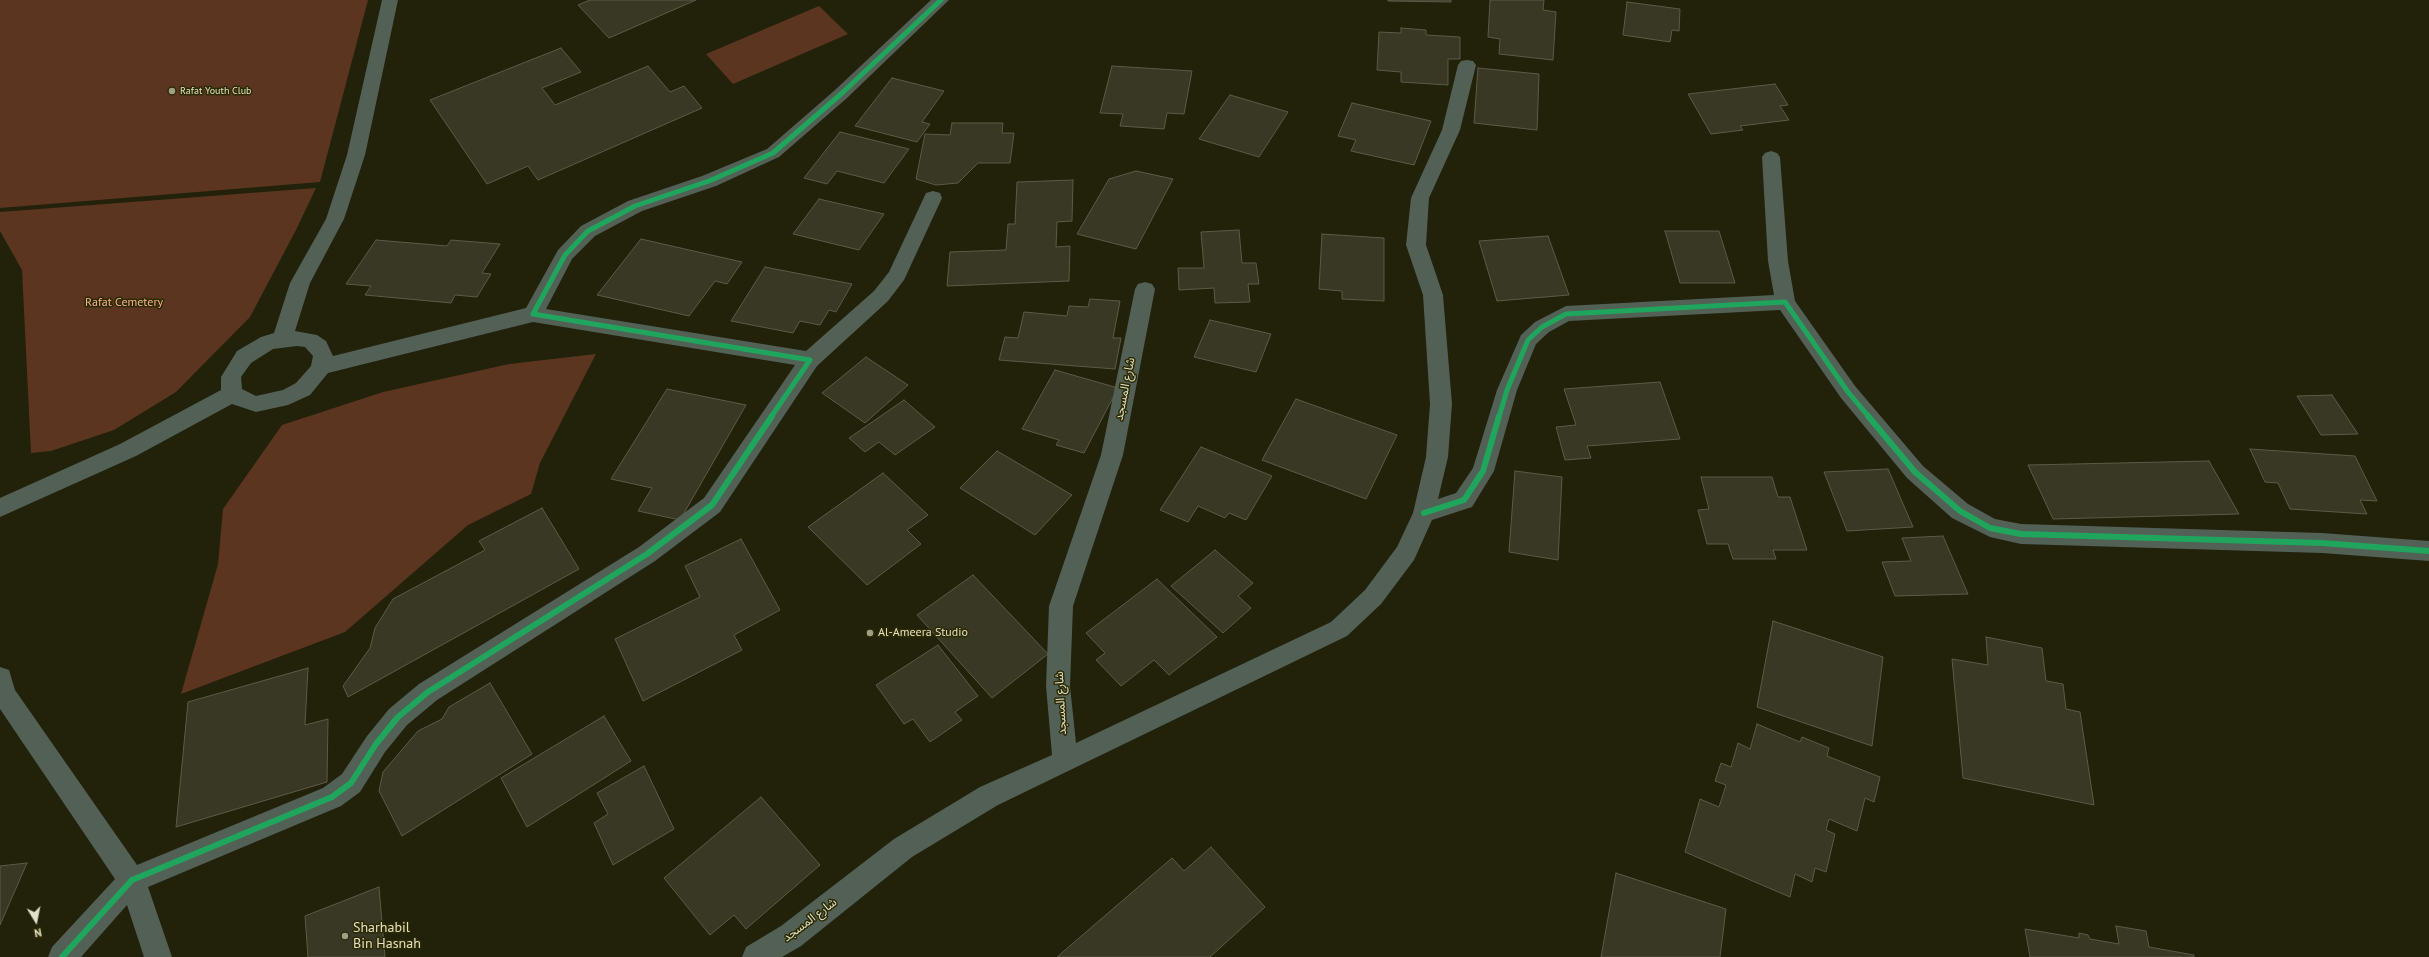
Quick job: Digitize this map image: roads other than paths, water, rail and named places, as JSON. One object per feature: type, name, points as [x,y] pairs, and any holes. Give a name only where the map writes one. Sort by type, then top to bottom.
[{"type":"street","points":[[282,338],[300,283],[335,219],[356,155],[390,0]]},
{"type":"street","points":[[533,314],[565,255],[588,231],[635,206],[709,181],[773,153],[841,94],[941,0]]},
{"type":"street","points":[[1065,761],[1339,629],[1373,597],[1406,553],[1424,513],[1437,456],[1440,404],[1433,295],[1416,245],[1420,198],[1451,130],[1467,65]]},
{"type":"street","points":[[1771,157],[1778,261],[1784,302],[1848,392],[1915,472],[1960,511],[1990,528],[2021,534],[2322,543],[2429,551]]},
{"type":"street","points":[[62,957],[132,880],[332,797],[351,782],[376,744],[398,717],[428,692],[648,554],[712,505],[810,360],[881,296],[897,275],[933,198]]},
{"type":"street","name":"شارع المسجد","points":[[756,957],[791,936],[903,848],[989,796],[1065,761],[1058,686],[1061,606],[1112,455],[1145,289]]},
{"type":"street","points":[[1424,513],[1464,500],[1483,471],[1507,390],[1528,340],[1542,327],[1566,314],[1784,302]]},
{"type":"street","points":[[321,367],[533,314],[810,360]]},
{"type":"street","points":[[282,338],[310,340],[319,347],[323,356],[321,367],[314,378],[303,389],[288,397],[272,402],[243,401],[233,394],[230,386],[231,377],[240,362],[256,349],[282,338]]},
{"type":"street","points":[[0,508],[128,450],[233,394]]},
{"type":"street","points":[[0,678],[4,694],[132,880],[158,957]]},
{"type":"place","name":"Rafat Youth Club","points":[[172,91]]},
{"type":"place","name":"Al-Ameera Studio","points":[[870,633]]},
{"type":"place","name":"Sharhabil Bin Hasnah","points":[[345,936]]},
{"type":"park label","name":"Rafat Cemetery","points":[[124,303]]}]
